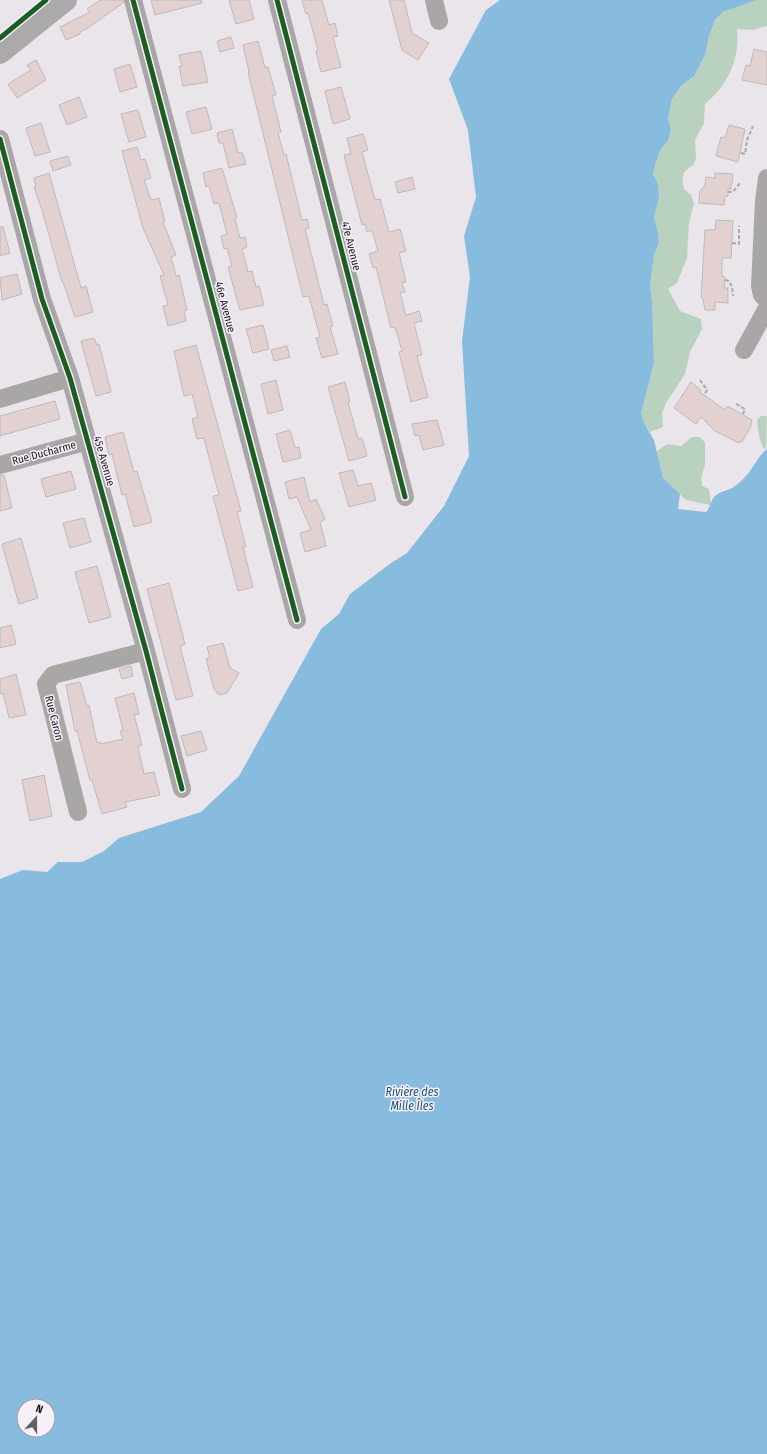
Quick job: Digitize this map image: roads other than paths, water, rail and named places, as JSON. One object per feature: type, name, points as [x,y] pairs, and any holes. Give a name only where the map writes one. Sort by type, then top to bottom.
[{"type":"main road","points":[[0,53],[66,0]]},
{"type":"street","name":"46e Avenue","points":[[134,0],[297,620]]},
{"type":"street","name":"47e Avenue","points":[[277,0],[405,497]]},
{"type":"street","points":[[434,0],[439,21]]},
{"type":"street","name":"45e Avenue","points":[[0,140],[42,299],[70,378],[88,441],[146,651],[182,789]]},
{"type":"street","points":[[767,178],[764,202],[760,286],[761,291],[767,300]]},
{"type":"street","points":[[744,350],[767,308]]},
{"type":"street","points":[[0,400],[70,378]]},
{"type":"street","name":"Rue Ducharme","points":[[0,465],[88,441]]},
{"type":"street","name":"Rue Caron","points":[[78,812],[46,684],[53,675],[146,651]]},
{"type":"water","name":"Rivière des Mille Îles","points":[[500,0],[757,0],[723,12],[715,20],[709,36],[705,55],[695,75],[681,86],[672,99],[668,119],[671,129],[668,141],[661,149],[653,174],[658,184],[659,198],[654,217],[659,243],[654,255],[650,285],[652,300],[654,363],[641,413],[644,423],[654,440],[663,478],[680,494],[678,509],[706,512],[715,496],[732,488],[746,476],[767,449],[767,1454],[0,1454],[0,879],[23,870],[47,872],[58,862],[82,862],[104,851],[119,838],[201,812],[239,776],[321,629],[339,614],[350,594],[391,563],[407,553],[444,506],[469,456],[462,341],[470,277],[464,236],[476,197],[468,130],[449,79],[486,10]]}]
